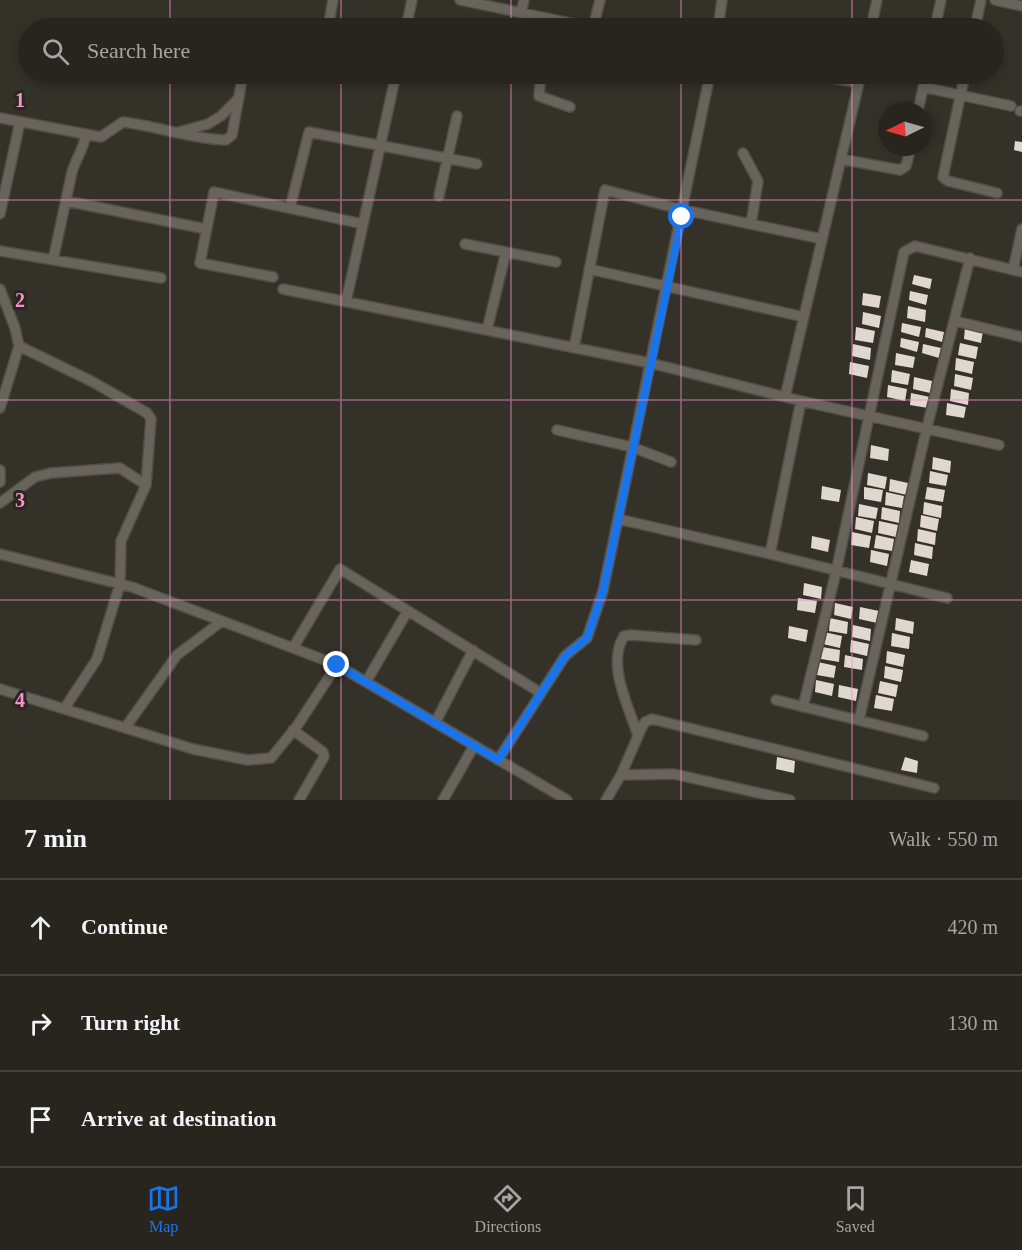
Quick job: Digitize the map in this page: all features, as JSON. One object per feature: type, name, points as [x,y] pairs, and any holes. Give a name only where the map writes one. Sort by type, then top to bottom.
[{"type":"street","points":[[330,18],[333,0]]},
{"type":"street","points":[[408,18],[412,0]]},
{"type":"street","points":[[459,0],[535,18]]},
{"type":"street","points":[[521,13],[524,0]]},
{"type":"street","points":[[596,18],[600,0]]},
{"type":"street","points":[[719,18],[722,0]]},
{"type":"street","points":[[873,18],[877,0]]},
{"type":"street","points":[[937,18],[941,0]]},
{"type":"street","points":[[977,18],[981,0]]},
{"type":"street","points":[[995,0],[1022,6]]},
{"type":"street","points":[[0,118],[101,137],[123,122],[179,132],[208,140],[226,140],[232,135],[241,84]]},
{"type":"street","points":[[346,302],[394,84]]},
{"type":"street","points":[[539,84],[539,96],[570,107]]},
{"type":"street","points":[[498,760],[565,656],[587,638],[603,591],[684,210],[708,84]]},
{"type":"street","points":[[785,397],[859,84]]},
{"type":"street","points":[[920,102],[924,84]]},
{"type":"street","points":[[962,84],[943,177],[948,182],[997,193]]},
{"type":"street","points":[[923,87],[1018,109]]},
{"type":"street","points":[[179,132],[208,123],[221,116],[239,98]]},
{"type":"street","points":[[439,196],[457,116]]},
{"type":"street","points":[[0,214],[20,122]]},
{"type":"street","points":[[290,208],[309,132],[477,164]]},
{"type":"street","points":[[53,260],[76,158],[84,149],[86,134]]},
{"type":"street","points":[[742,153],[758,181],[751,224]]},
{"type":"street","points":[[841,159],[900,170],[906,166],[909,156]]},
{"type":"street","points":[[574,348],[605,190],[684,210],[822,239]]},
{"type":"street","points":[[273,277],[200,263],[214,192],[363,224]]},
{"type":"street","points":[[66,201],[206,229]]},
{"type":"street","points":[[803,707],[836,572],[904,252],[915,246],[1017,271],[1022,229]]},
{"type":"street","points":[[465,244],[556,262]]},
{"type":"street","points":[[0,251],[161,278]]},
{"type":"street","points":[[486,330],[506,252]]},
{"type":"street","points":[[859,720],[927,427],[970,258]]},
{"type":"street","points":[[589,269],[804,317]]},
{"type":"street","points":[[0,289],[15,328],[19,346],[0,408]]},
{"type":"street","points":[[283,289],[650,363],[801,401],[927,427],[999,445]]},
{"type":"street","points":[[955,321],[1022,337]]},
{"type":"street","points":[[19,346],[93,382],[147,413],[151,419],[146,485],[121,541],[120,584],[97,659],[64,709]]},
{"type":"street","points":[[770,554],[801,401]]},
{"type":"street","points":[[557,430],[633,447],[670,462]]},
{"type":"street","points":[[0,503],[35,477],[51,472],[120,468],[146,485]]},
{"type":"street","points":[[0,470],[0,482]]},
{"type":"street","points":[[618,519],[947,598]]},
{"type":"street","points":[[0,555],[120,584],[337,665],[567,800]]},
{"type":"street","points":[[293,648],[340,569],[406,612],[473,650],[541,693]]},
{"type":"street","points":[[366,682],[406,612]]},
{"type":"street","points":[[125,728],[177,655],[222,621]]},
{"type":"street","points":[[638,736],[617,668],[621,640],[624,636],[631,635],[696,640]]},
{"type":"street","points":[[435,723],[473,650]]},
{"type":"street","points":[[0,689],[193,749],[247,760],[271,758],[337,665]]},
{"type":"street","points":[[776,700],[924,736]]},
{"type":"street","points":[[606,800],[621,775],[645,722],[661,720],[934,788]]},
{"type":"street","points":[[293,730],[323,752],[324,757],[299,800]]},
{"type":"street","points":[[443,800],[474,746]]},
{"type":"street","points":[[621,775],[674,774],[790,800]]},
{"type":"building","points":[[1015,141],[1022,142],[1022,152],[1014,150]]},
{"type":"building","points":[[914,275],[932,279],[930,289],[912,284]]},
{"type":"building","points":[[910,291],[928,295],[926,305],[909,300]]},
{"type":"building","points":[[863,293],[881,296],[879,308],[862,305]]},
{"type":"building","points":[[908,306],[926,310],[925,322],[907,318]]},
{"type":"building","points":[[863,312],[881,316],[879,328],[862,324]]},
{"type":"building","points":[[902,323],[921,327],[919,337],[901,332]]},
{"type":"building","points":[[856,327],[875,331],[873,343],[855,340]]},
{"type":"building","points":[[965,327],[983,331],[981,343],[964,339]]},
{"type":"building","points":[[926,328],[944,332],[942,342],[925,337]]},
{"type":"building","points":[[901,338],[919,342],[917,352],[900,347]]},
{"type":"building","points":[[960,343],[978,347],[976,359],[958,355]]},
{"type":"building","points":[[853,344],[871,348],[870,360],[852,356]]},
{"type":"building","points":[[923,344],[941,348],[939,358],[922,353]]},
{"type":"building","points":[[896,353],[915,357],[913,368],[895,365]]},
{"type":"building","points":[[956,358],[974,362],[972,374],[955,370]]},
{"type":"building","points":[[850,362],[869,366],[867,378],[849,374]]},
{"type":"building","points":[[892,370],[910,374],[908,385],[891,382]]},
{"type":"building","points":[[955,374],[973,378],[971,390],[954,386]]},
{"type":"building","points":[[914,377],[932,381],[930,393],[913,389]]},
{"type":"building","points":[[888,385],[907,389],[905,401],[887,397]]},
{"type":"building","points":[[951,389],[969,393],[968,405],[950,401]]},
{"type":"building","points":[[911,393],[930,397],[928,408],[910,405]]},
{"type":"building","points":[[947,403],[966,407],[964,418],[946,415]]},
{"type":"building","points":[[871,445],[889,449],[888,461],[870,458]]},
{"type":"building","points":[[933,457],[951,461],[950,473],[932,469]]},
{"type":"building","points":[[930,471],[948,475],[946,486],[929,483]]},
{"type":"building","points":[[868,473],[887,477],[885,489],[867,485]]},
{"type":"building","points":[[890,479],[908,483],[907,495],[889,491]]},
{"type":"building","points":[[822,486],[841,490],[839,502],[821,499]]},
{"type":"building","points":[[864,487],[883,490],[881,502],[864,499]]},
{"type":"building","points":[[927,487],[945,490],[943,502],[925,499]]},
{"type":"building","points":[[886,492],[904,496],[902,508],[885,505]]},
{"type":"building","points":[[924,502],[942,506],[941,518],[923,514]]},
{"type":"building","points":[[859,504],[878,508],[876,519],[858,516]]},
{"type":"building","points":[[882,507],[900,511],[899,523],[881,519]]},
{"type":"building","points":[[921,515],[939,519],[937,531],[920,527]]},
{"type":"building","points":[[856,517],[874,521],[872,533],[855,529]]},
{"type":"building","points":[[879,521],[898,525],[896,537],[878,533]]},
{"type":"building","points":[[918,529],[936,533],[935,545],[917,541]]},
{"type":"building","points":[[852,532],[871,536],[869,548],[851,545]]},
{"type":"building","points":[[876,535],[894,539],[892,551],[874,548]]},
{"type":"building","points":[[812,536],[830,540],[828,552],[811,548]]},
{"type":"building","points":[[915,543],[933,547],[932,559],[914,555]]},
{"type":"building","points":[[871,550],[889,554],[887,566],[870,562]]},
{"type":"building","points":[[911,560],[929,564],[927,576],[909,572]]},
{"type":"building","points":[[804,583],[822,587],[821,599],[803,595]]},
{"type":"building","points":[[798,598],[817,601],[815,613],[797,610]]},
{"type":"building","points":[[835,603],[853,607],[851,619],[834,615]]},
{"type":"building","points":[[860,607],[879,611],[877,623],[859,619]]},
{"type":"building","points":[[830,618],[848,622],[847,634],[829,631]]},
{"type":"building","points":[[896,618],[914,622],[913,634],[895,630]]},
{"type":"building","points":[[853,625],[871,629],[870,641],[852,637]]},
{"type":"building","points":[[789,626],[808,630],[806,642],[788,638]]},
{"type":"building","points":[[824,632],[842,636],[840,648],[823,644]]},
{"type":"building","points":[[892,633],[910,637],[909,649],[891,646]]},
{"type":"building","points":[[851,640],[869,644],[867,656],[850,652]]},
{"type":"building","points":[[822,647],[840,650],[839,662],[821,659]]},
{"type":"building","points":[[887,651],[905,655],[903,667],[886,663]]},
{"type":"building","points":[[845,655],[863,659],[862,670],[844,667]]},
{"type":"building","points":[[818,662],[836,666],[834,678],[817,675]]},
{"type":"building","points":[[885,666],[903,670],[901,682],[884,678]]},
{"type":"building","points":[[816,680],[834,684],[832,696],[815,692]]},
{"type":"building","points":[[880,681],[898,685],[896,697],[878,693]]},
{"type":"building","points":[[839,685],[858,689],[856,701],[838,697]]},
{"type":"building","points":[[876,695],[894,699],[892,711],[874,708]]},
{"type":"building","points":[[777,757],[795,761],[794,773],[776,769]]},
{"type":"building","points":[[905,757],[918,761],[917,773],[901,770]]},
{"type":"route","points":[[337,665],[498,760],[565,656],[587,638],[603,591],[682,217]]}]
